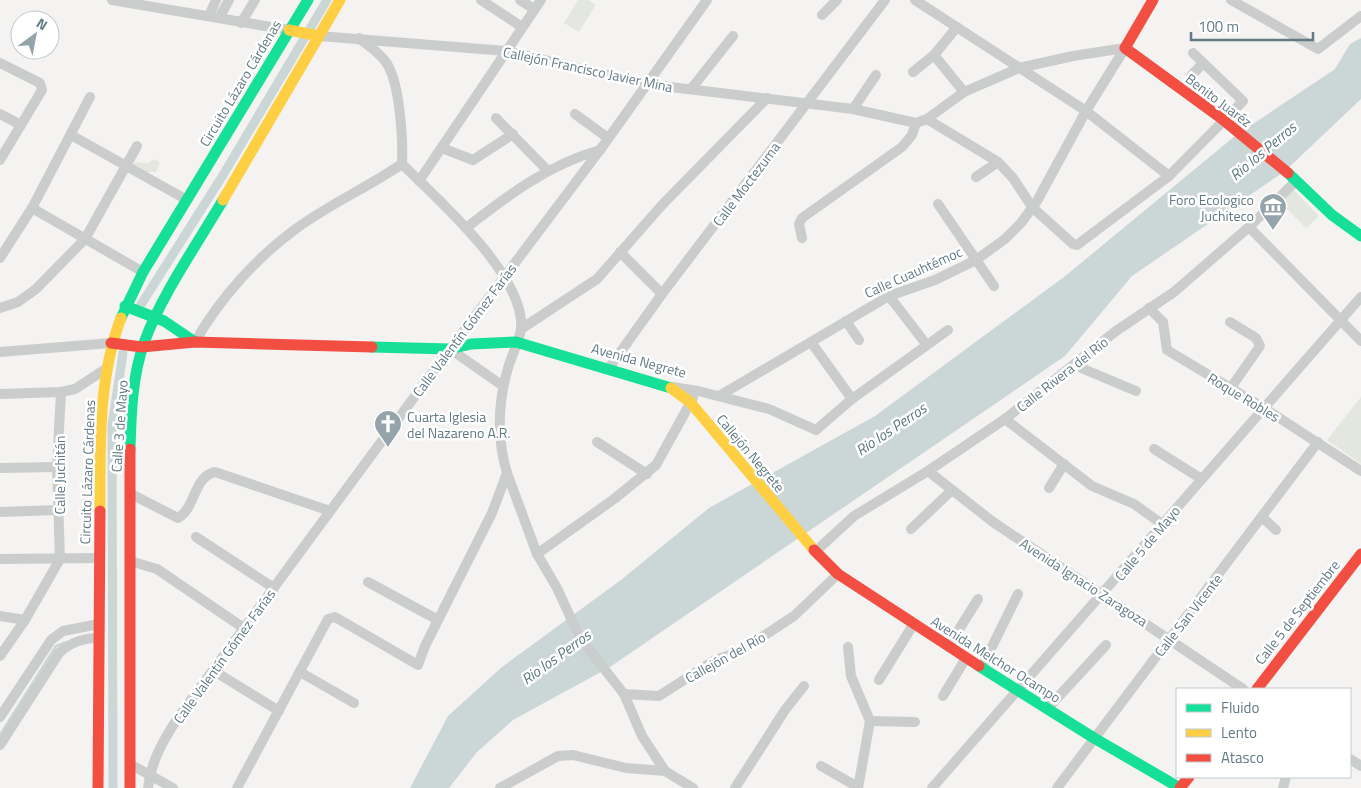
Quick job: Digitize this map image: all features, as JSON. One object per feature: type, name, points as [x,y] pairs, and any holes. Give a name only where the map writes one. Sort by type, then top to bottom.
[{"type":"street","points":[[112,0],[158,4],[241,23],[316,35]]},
{"type":"street","points":[[214,17],[216,0]]},
{"type":"street","points":[[214,17],[229,0]]},
{"type":"street","points":[[241,23],[256,0]]},
{"type":"street","name":"Circuito Lázaro Cárdenas","points":[[98,788],[100,438],[111,343],[125,306],[143,272],[294,31],[308,0]]},
{"type":"street","name":"Calle 3 de Mayo","points":[[130,788],[130,454],[133,396],[142,347],[154,318],[316,35],[340,0]]},
{"type":"street","points":[[481,0],[522,27]]},
{"type":"street","points":[[520,0],[534,9]]},
{"type":"street","points":[[419,181],[541,0]]},
{"type":"street","name":"Calle Valentín Gómez Farías","points":[[148,788],[150,774],[160,746],[330,511],[600,150],[707,0]]},
{"type":"street","points":[[822,15],[837,0]]},
{"type":"street","name":"Calle Moctezuma","points":[[609,368],[662,294],[885,0]]},
{"type":"street","points":[[915,0],[1086,111],[1169,176]]},
{"type":"street","name":"Calle Cuauhtémoc","points":[[719,396],[889,296],[935,280],[976,260],[1021,223],[1153,0]]},
{"type":"street","points":[[1230,0],[1318,49],[1361,16]]},
{"type":"street","points":[[913,72],[934,55],[957,27]]},
{"type":"street","name":"Callejón Francisco Javier Mina","points":[[316,35],[506,51],[646,84],[853,109],[916,123]]},
{"type":"street","points":[[691,90],[733,36]]},
{"type":"street","points":[[359,38],[385,60],[393,74],[403,141],[402,164],[466,228],[516,294],[521,329],[503,386],[500,437],[507,473],[537,554],[557,588],[580,638],[624,694],[642,736],[665,771],[693,788]]},
{"type":"street","points":[[802,238],[799,224],[802,218],[902,147],[912,135],[916,123],[927,119],[964,92],[1019,68],[1073,56],[1125,48]]},
{"type":"street","name":"Benito Juaréz","points":[[1125,48],[1219,123],[1286,172],[1332,215],[1361,236]]},
{"type":"street","points":[[927,119],[998,162],[1013,178],[1032,207],[1073,244],[1077,245],[1169,176],[1219,123],[1243,101],[1193,53]]},
{"type":"street","points":[[934,55],[964,92]]},
{"type":"street","points":[[0,63],[40,82],[42,90],[0,160]]},
{"type":"street","points":[[1191,76],[1203,63]]},
{"type":"street","points":[[853,109],[876,75]]},
{"type":"street","points":[[0,258],[32,208],[72,136],[90,97]]},
{"type":"street","points":[[521,329],[588,287],[662,204],[767,98]]},
{"type":"street","points":[[0,114],[21,125]]},
{"type":"street","points":[[574,114],[608,138]]},
{"type":"street","points":[[496,118],[548,171]]},
{"type":"street","points":[[442,148],[473,160],[513,134]]},
{"type":"street","points":[[72,136],[126,165],[161,188],[187,200]]},
{"type":"street","points":[[0,308],[18,302],[36,289],[85,239],[137,146]]},
{"type":"street","points":[[466,228],[507,196],[548,171],[583,155],[600,150]]},
{"type":"street","points":[[976,177],[998,162]]},
{"type":"street","points":[[125,306],[164,321],[195,342],[204,326],[265,253],[298,227],[402,164]]},
{"type":"street","name":"Calle Rivera del Río","points":[[816,552],[854,516],[928,472],[1005,419],[1116,331],[1174,292],[1249,227],[1296,181]]},
{"type":"street","points":[[938,204],[994,286]]},
{"type":"street","points":[[32,208],[143,272]]},
{"type":"street","points":[[1249,227],[1361,342]]},
{"type":"street","points":[[620,252],[662,294]]},
{"type":"street","points":[[889,296],[926,344]]},
{"type":"street","name":"Calle 5 de Mayo","points":[[932,788],[1102,594],[1200,478],[1361,297]]},
{"type":"street","name":"Roque Robles","points":[[1149,308],[1164,322],[1167,350],[1264,408],[1361,471]]},
{"type":"street","points":[[846,321],[859,340]]},
{"type":"street","points":[[1230,322],[1256,338],[1260,346],[1230,389]]},
{"type":"street","points":[[811,342],[852,399],[948,330]]},
{"type":"street","name":"Avenida Negrete","points":[[111,343],[142,347],[195,342],[450,350],[471,344],[516,342],[670,387],[698,391],[769,409],[816,430],[852,399]]},
{"type":"street","points":[[0,352],[111,343]]},
{"type":"street","points":[[450,350],[503,386]]},
{"type":"street","points":[[1074,366],[1136,391]]},
{"type":"street","points":[[0,394],[61,392],[75,388],[107,368]]},
{"type":"street","name":"Callejón Negrete","points":[[670,387],[690,402],[806,542]]},
{"type":"street","points":[[537,554],[647,474],[662,456],[690,402],[698,391]]},
{"type":"street","name":"Calle Juchitán","points":[[60,559],[57,467],[61,392]]},
{"type":"street","points":[[1005,419],[1092,486],[1134,504],[1162,524]]},
{"type":"street","points":[[597,442],[647,474]]},
{"type":"street","name":"Calle San Vicente","points":[[1057,788],[1318,442]]},
{"type":"street","points":[[1154,449],[1200,478]]},
{"type":"street","points":[[1049,488],[1064,464]]},
{"type":"street","points":[[0,468],[57,467]]},
{"type":"street","points":[[131,494],[178,518],[185,511],[203,478],[215,472],[330,511]]},
{"type":"street","name":"Avenida Ignacio Zaragoza","points":[[928,472],[993,522],[1242,688]]},
{"type":"street","points":[[237,788],[328,619],[335,617],[418,665],[438,620],[492,513],[507,473]]},
{"type":"street","points":[[910,529],[952,490]]},
{"type":"street","points":[[0,512],[58,510]]},
{"type":"street","points":[[1262,517],[1276,530]]},
{"type":"street","points":[[196,537],[274,588]]},
{"type":"street","name":"Avenida Melchor Ocampo","points":[[806,542],[838,574],[913,625],[1094,738],[1180,788]]},
{"type":"street","name":"Calle 5 de Septiembre","points":[[1258,688],[1361,554]]},
{"type":"street","points":[[0,558],[100,558]]},
{"type":"street","points":[[0,656],[25,620],[60,559]]},
{"type":"street","points":[[130,561],[157,568],[245,629]]},
{"type":"street","name":"Callejón del Río","points":[[624,694],[659,696],[714,660],[739,652],[794,616],[838,574]]},
{"type":"street","points":[[368,582],[438,620]]},
{"type":"street","points":[[982,667],[1018,594]]},
{"type":"street","points":[[948,647],[978,598]]},
{"type":"street","points":[[0,616],[25,620]]},
{"type":"street","points":[[0,717],[51,640],[63,632],[99,624]]},
{"type":"street","points":[[879,680],[913,625]]},
{"type":"street","points":[[0,745],[58,653],[67,645],[85,638],[99,638]]},
{"type":"street","points":[[1048,708],[1106,645]]},
{"type":"street","points":[[821,766],[858,788],[870,721],[851,676],[848,647]]},
{"type":"street","points":[[943,696],[966,658]]},
{"type":"street","points":[[214,670],[279,711]]},
{"type":"street","points":[[300,672],[354,703]]},
{"type":"street","points":[[735,788],[785,710],[804,686]]},
{"type":"street","points":[[870,721],[915,722]]},
{"type":"street","points":[[500,788],[558,756],[573,755],[626,768],[665,771]]},
{"type":"street","points":[[130,764],[174,788]]},
{"type":"street","points":[[1180,788],[1188,778]]},
{"type":"shaded area","points":[[578,0],[588,0],[596,5],[579,32],[564,23]]},
{"type":"shaded area","points":[[154,159],[160,162],[156,172],[138,172],[132,167],[135,162],[148,163]]},
{"type":"shaded area","points":[[1293,189],[1319,216],[1306,228],[1280,202]]},
{"type":"shaded area","points":[[1361,397],[1361,464],[1327,440]]},
{"type":"water","name":"Rio los Perros","points":[[1361,38],[1361,99],[1285,171],[1132,276],[1065,356],[610,667],[513,720],[477,752],[449,788],[410,788],[448,716],[502,667],[621,580],[709,508],[875,416],[1064,277],[1235,136],[1335,69],[1350,44]]},
{"type":"waterway","points":[[137,311],[223,175],[327,0]]},
{"type":"waterway","points":[[113,788],[112,425],[123,353]]},
{"type":"waterway","points":[[0,735],[56,646],[67,642]]},
{"type":"traffic: fast","points":[[121,318],[143,272],[308,0]]},
{"type":"traffic: fast","points":[[1288,173],[1332,215],[1361,236]]},
{"type":"traffic: fast","points":[[130,449],[135,382],[144,343],[169,289],[223,200]]},
{"type":"traffic: fast","points":[[125,306],[164,321],[195,342]]},
{"type":"traffic: fast","points":[[372,347],[450,349],[471,344],[516,342],[671,388]]},
{"type":"traffic: fast","points":[[979,666],[1094,738],[1180,788]]},
{"type":"traffic: slow","points":[[223,200],[340,0]]},
{"type":"traffic: slow","points":[[289,30],[319,36]]},
{"type":"traffic: slow","points":[[100,511],[104,389],[113,341],[121,318]]},
{"type":"traffic: slow","points":[[671,388],[690,402],[814,550]]},
{"type":"traffic: jam","points":[[1153,0],[1125,48],[1221,118],[1288,173]]},
{"type":"traffic: jam","points":[[111,343],[142,347],[195,342],[372,347]]},
{"type":"traffic: jam","points":[[130,449],[130,788]]},
{"type":"traffic: jam","points":[[98,788],[100,511]]},
{"type":"traffic: jam","points":[[814,550],[838,574],[979,666]]},
{"type":"traffic: jam","points":[[1258,688],[1361,554]]},
{"type":"traffic: jam","points":[[1180,788],[1188,778]]},
{"type":"place","name":"Foro Ecologico Juchiteco","points":[[1273,231]]},
{"type":"place","name":"Cuarta Iglesia del Nazareno A.R.","points":[[388,448]]}]
